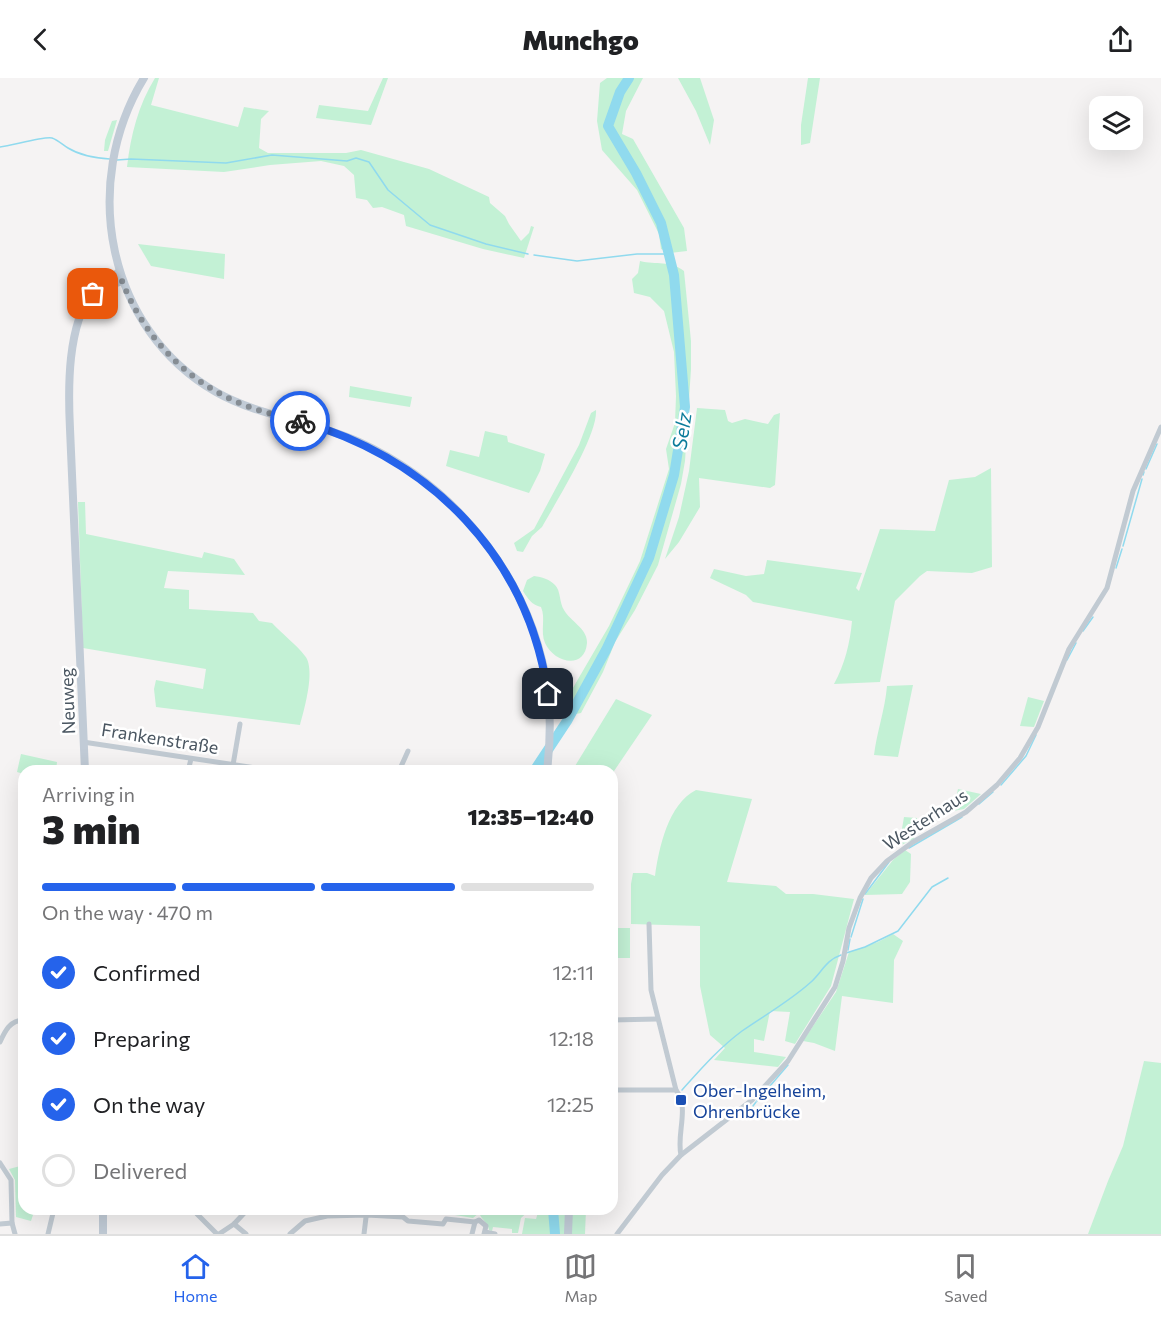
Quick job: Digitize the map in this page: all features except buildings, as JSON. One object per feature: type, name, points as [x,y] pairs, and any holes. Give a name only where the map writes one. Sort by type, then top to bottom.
[{"type":"main road","points":[[144,78],[128,108],[115,147],[111,169],[110,221],[119,272],[131,303],[157,342],[175,361],[216,392],[239,403],[344,436],[389,458],[417,477],[453,507],[486,544],[507,574],[528,616],[546,680],[549,709],[548,765]]},
{"type":"main road","points":[[89,298],[99,286],[119,272]]},
{"type":"main road","points":[[89,298],[106,286],[122,281]]},
{"type":"main road","name":"Neuweg","points":[[85,765],[69,381],[78,322],[89,298]]},
{"type":"main road","points":[[103,1215],[103,1234]]},
{"type":"main road","points":[[568,1234],[569,1215]]},
{"type":"street","name":"Westerhaus","points":[[617,1234],[662,1175],[681,1155],[753,1100],[788,1060],[835,987],[849,928],[860,898],[871,878],[887,861],[913,842],[975,805],[997,785],[1024,751],[1038,727],[1069,649],[1107,588],[1133,491],[1161,427]]},
{"type":"street","name":"Frankenstraße","points":[[83,742],[233,765],[240,724]]},
{"type":"street","points":[[402,765],[408,752]]},
{"type":"street","points":[[190,765],[191,759]]},
{"type":"street","points":[[650,924],[651,990],[676,1090],[683,1109],[678,1143],[681,1155]]},
{"type":"street","points":[[618,1020],[657,1019]]},
{"type":"street","points":[[0,1042],[9,1025],[18,1021]]},
{"type":"street","points":[[618,1090],[676,1090]]},
{"type":"street","points":[[0,1163],[11,1180],[12,1223],[15,1234]]},
{"type":"street","points":[[48,1234],[53,1215]]},
{"type":"street","points":[[197,1215],[218,1234],[234,1224],[242,1215]]},
{"type":"street","points":[[290,1234],[305,1221],[337,1215]]},
{"type":"street","points":[[364,1234],[367,1215]]},
{"type":"street","points":[[389,1215],[403,1217],[408,1221],[443,1224],[446,1219],[482,1221],[486,1226],[485,1233],[495,1234]]},
{"type":"street","points":[[472,1234],[475,1221]]},
{"type":"street","points":[[0,1224],[12,1223]]},
{"type":"street","points":[[234,1224],[246,1234]]},
{"type":"green space","points":[[155,78],[159,78],[151,105],[238,127],[244,107],[269,111],[261,119],[259,148],[268,153],[346,153],[361,150],[429,169],[489,197],[490,203],[505,216],[521,241],[529,233],[531,226],[534,227],[524,258],[483,249],[406,226],[404,215],[382,207],[373,208],[367,200],[356,198],[354,175],[344,166],[321,161],[224,172],[127,167],[136,121]]},
{"type":"green space","points":[[383,78],[388,78],[371,125],[316,118],[319,105],[368,111]]},
{"type":"green space","points":[[607,78],[643,78],[626,111],[622,134],[633,139],[684,228],[687,251],[670,253],[661,249],[659,234],[637,190],[602,150],[597,121],[600,83]]},
{"type":"green space","points":[[678,78],[700,78],[714,120],[710,145],[696,111]]},
{"type":"green space","points":[[808,78],[820,78],[810,143],[801,145],[801,125]]},
{"type":"green space","points":[[117,120],[108,151],[104,151],[105,140],[112,121]]},
{"type":"green space","points":[[138,244],[225,254],[224,279],[151,266]]},
{"type":"green space","points":[[640,261],[668,264],[684,271],[691,341],[691,369],[685,461],[681,484],[658,565],[635,610],[615,642],[603,672],[581,713],[560,717],[563,705],[609,626],[640,561],[669,469],[666,449],[675,423],[674,352],[664,311],[650,297],[634,293],[632,279],[638,273]]},
{"type":"green space","points":[[350,386],[412,397],[410,407],[349,397]]},
{"type":"green space","points":[[697,408],[725,410],[728,421],[732,423],[745,419],[768,424],[774,415],[780,413],[775,485],[770,488],[699,478],[700,507],[679,542],[665,559],[679,517],[689,471]]},
{"type":"green space","points":[[596,410],[590,435],[566,486],[542,527],[532,536],[523,552],[517,551],[514,543],[534,529],[579,445],[591,413]]},
{"type":"green space","points":[[485,431],[507,436],[508,442],[545,454],[540,471],[529,493],[446,466],[450,450],[479,457]]},
{"type":"green space","points":[[991,468],[992,567],[972,573],[927,571],[895,601],[880,682],[834,684],[846,653],[852,621],[753,602],[746,595],[710,578],[714,569],[746,576],[764,574],[767,560],[862,573],[856,588],[859,591],[880,529],[935,531],[949,480],[975,477]]},
{"type":"green space","points":[[78,502],[85,502],[86,534],[202,558],[204,552],[234,559],[245,575],[168,571],[164,588],[189,590],[189,609],[253,613],[259,621],[272,623],[297,647],[305,656],[309,670],[308,690],[300,725],[156,707],[154,689],[156,680],[203,689],[206,669],[83,648]]},
{"type":"green space","points":[[534,576],[555,585],[564,610],[585,633],[587,643],[581,657],[569,661],[549,650],[543,634],[541,607],[530,601],[523,591],[527,580]]},
{"type":"green space","points":[[913,685],[898,757],[874,755],[887,686]]},
{"type":"green space","points":[[1028,697],[1044,701],[1034,727],[1020,726]]},
{"type":"green space","points":[[616,699],[652,715],[618,765],[576,765]]},
{"type":"green space","points":[[21,754],[57,762],[57,765],[19,765]]},
{"type":"green space","points":[[958,789],[981,794],[964,809],[953,811]]},
{"type":"green space","points":[[696,790],[752,799],[727,882],[776,886],[786,894],[813,894],[854,899],[831,986],[795,1044],[785,1041],[790,1012],[770,1011],[764,1041],[754,1039],[754,1052],[786,1057],[778,1067],[714,1060],[725,1048],[710,1035],[700,986],[700,926],[631,924],[633,873],[647,873],[655,876],[666,828],[678,805]]},
{"type":"green space","points":[[904,817],[917,818],[914,839],[899,846]]},
{"type":"green space","points":[[905,850],[911,854],[910,882],[902,894],[865,895],[893,860]]},
{"type":"green space","points":[[618,928],[630,928],[630,958],[618,958]]},
{"type":"green space","points":[[893,934],[903,941],[894,960],[893,1003],[842,996],[835,1051],[803,1041],[836,992],[849,952]]},
{"type":"green space","points":[[1144,1061],[1161,1063],[1161,1234],[1088,1234],[1123,1146]]},
{"type":"green space","points":[[18,1167],[18,1215],[33,1215],[31,1221],[16,1217],[15,1180],[9,1169]]},
{"type":"green space","points":[[455,1215],[477,1215],[473,1218]]},
{"type":"green space","points":[[480,1215],[524,1215],[521,1218],[518,1233],[512,1233],[512,1229],[493,1227],[492,1231]]},
{"type":"green space","points":[[537,1215],[565,1215],[565,1234],[522,1234],[525,1218],[536,1219]]},
{"type":"green space","points":[[572,1215],[586,1215],[585,1234],[572,1234]]},
{"type":"waterway","name":"Selz","points":[[538,765],[567,721],[606,650],[649,558],[674,475],[685,407],[674,275],[661,223],[636,173],[608,126],[620,92],[629,78]]},
{"type":"waterway","points":[[0,147],[52,138],[78,153],[110,159]]},
{"type":"waterway","points":[[117,160],[226,163],[272,155],[347,161],[356,158],[369,162],[388,190],[430,225],[486,244],[528,254]]},
{"type":"waterway","points":[[534,255],[577,261],[637,254],[668,254]]},
{"type":"waterway","points":[[1146,469],[1157,444]]},
{"type":"waterway","points":[[1123,546],[1142,479]]},
{"type":"waterway","points":[[1116,568],[1122,549]]},
{"type":"waterway","points":[[1083,631],[1093,617]]},
{"type":"waterway","points":[[1067,660],[1076,643]]},
{"type":"waterway","points":[[1001,785],[1026,756],[1036,735]]},
{"type":"waterway","points":[[979,804],[993,792]]},
{"type":"waterway","points":[[909,848],[962,817]]},
{"type":"waterway","points":[[865,894],[889,862]]},
{"type":"waterway","points":[[846,953],[865,947],[898,931],[932,887],[948,878]]},
{"type":"waterway","points":[[851,937],[863,899]]},
{"type":"waterway","points":[[848,950],[850,939]]},
{"type":"waterway","points":[[682,1090],[710,1059],[742,1031],[795,995],[811,982],[828,963],[841,955]]},
{"type":"waterway","points":[[770,1086],[788,1065]]},
{"type":"waterway","points":[[757,1101],[769,1087]]},
{"type":"waterway","points":[[753,1106],[756,1102]]},
{"type":"waterway","name":"Selz","points":[[553,1215],[555,1234]]},
{"type":"way so far","points":[[93,294],[106,286],[122,281],[131,303],[157,342],[195,378],[239,403],[300,421]]},
{"type":"place","name":"Ober-Ingelheim, Ohrenbrücke","points":[[681,1100]]},
{"type":"route","points":[[300,421],[344,436],[389,458],[431,487],[475,530],[507,574],[528,616],[538,645],[548,694]]}]
